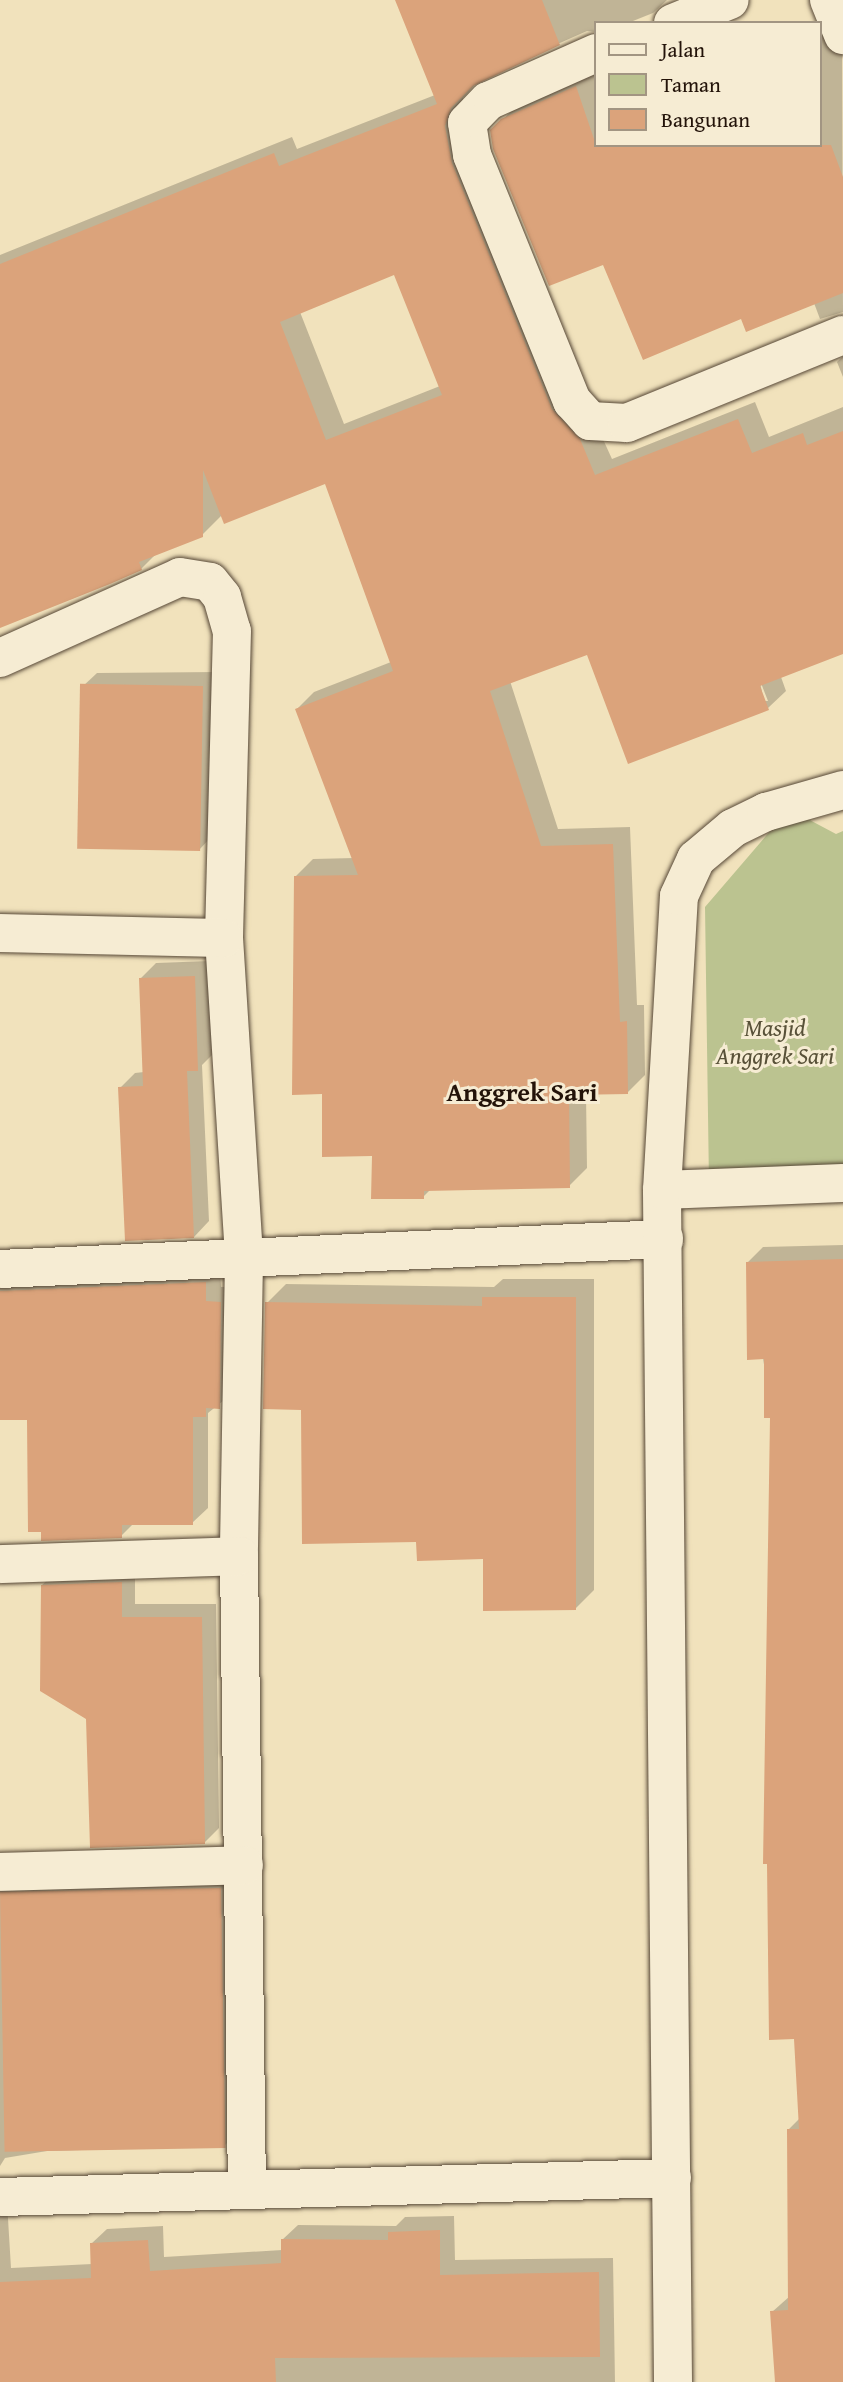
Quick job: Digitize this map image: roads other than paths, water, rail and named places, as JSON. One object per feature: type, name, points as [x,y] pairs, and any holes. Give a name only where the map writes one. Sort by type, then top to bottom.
[{"type":"street","points":[[678,21],[730,0]]},
{"type":"street","points":[[829,0],[843,35]]},
{"type":"street","points":[[594,54],[488,102],[467,123],[472,155],[572,401],[590,421],[627,423],[843,335]]},
{"type":"street","points":[[0,658],[180,577],[210,582],[222,597],[232,631],[223,938],[244,1260],[239,1556],[247,2190]]},
{"type":"street","points":[[673,2382],[662,1191],[679,895],[696,859],[733,828],[766,812],[843,790]]},
{"type":"street","points":[[0,933],[223,938]]},
{"type":"street","points":[[662,1191],[843,1183]]},
{"type":"street","points":[[0,1269],[664,1239]]},
{"type":"street","points":[[0,1564],[239,1556]]},
{"type":"street","points":[[0,1872],[244,1865]]},
{"type":"street","points":[[0,2197],[672,2178]]},
{"type":"district","name":"Anggrek Sari","points":[[522,1092]]},
{"type":"park label","name":"Masjid Anggrek Sari","points":[[775,1042]]}]
